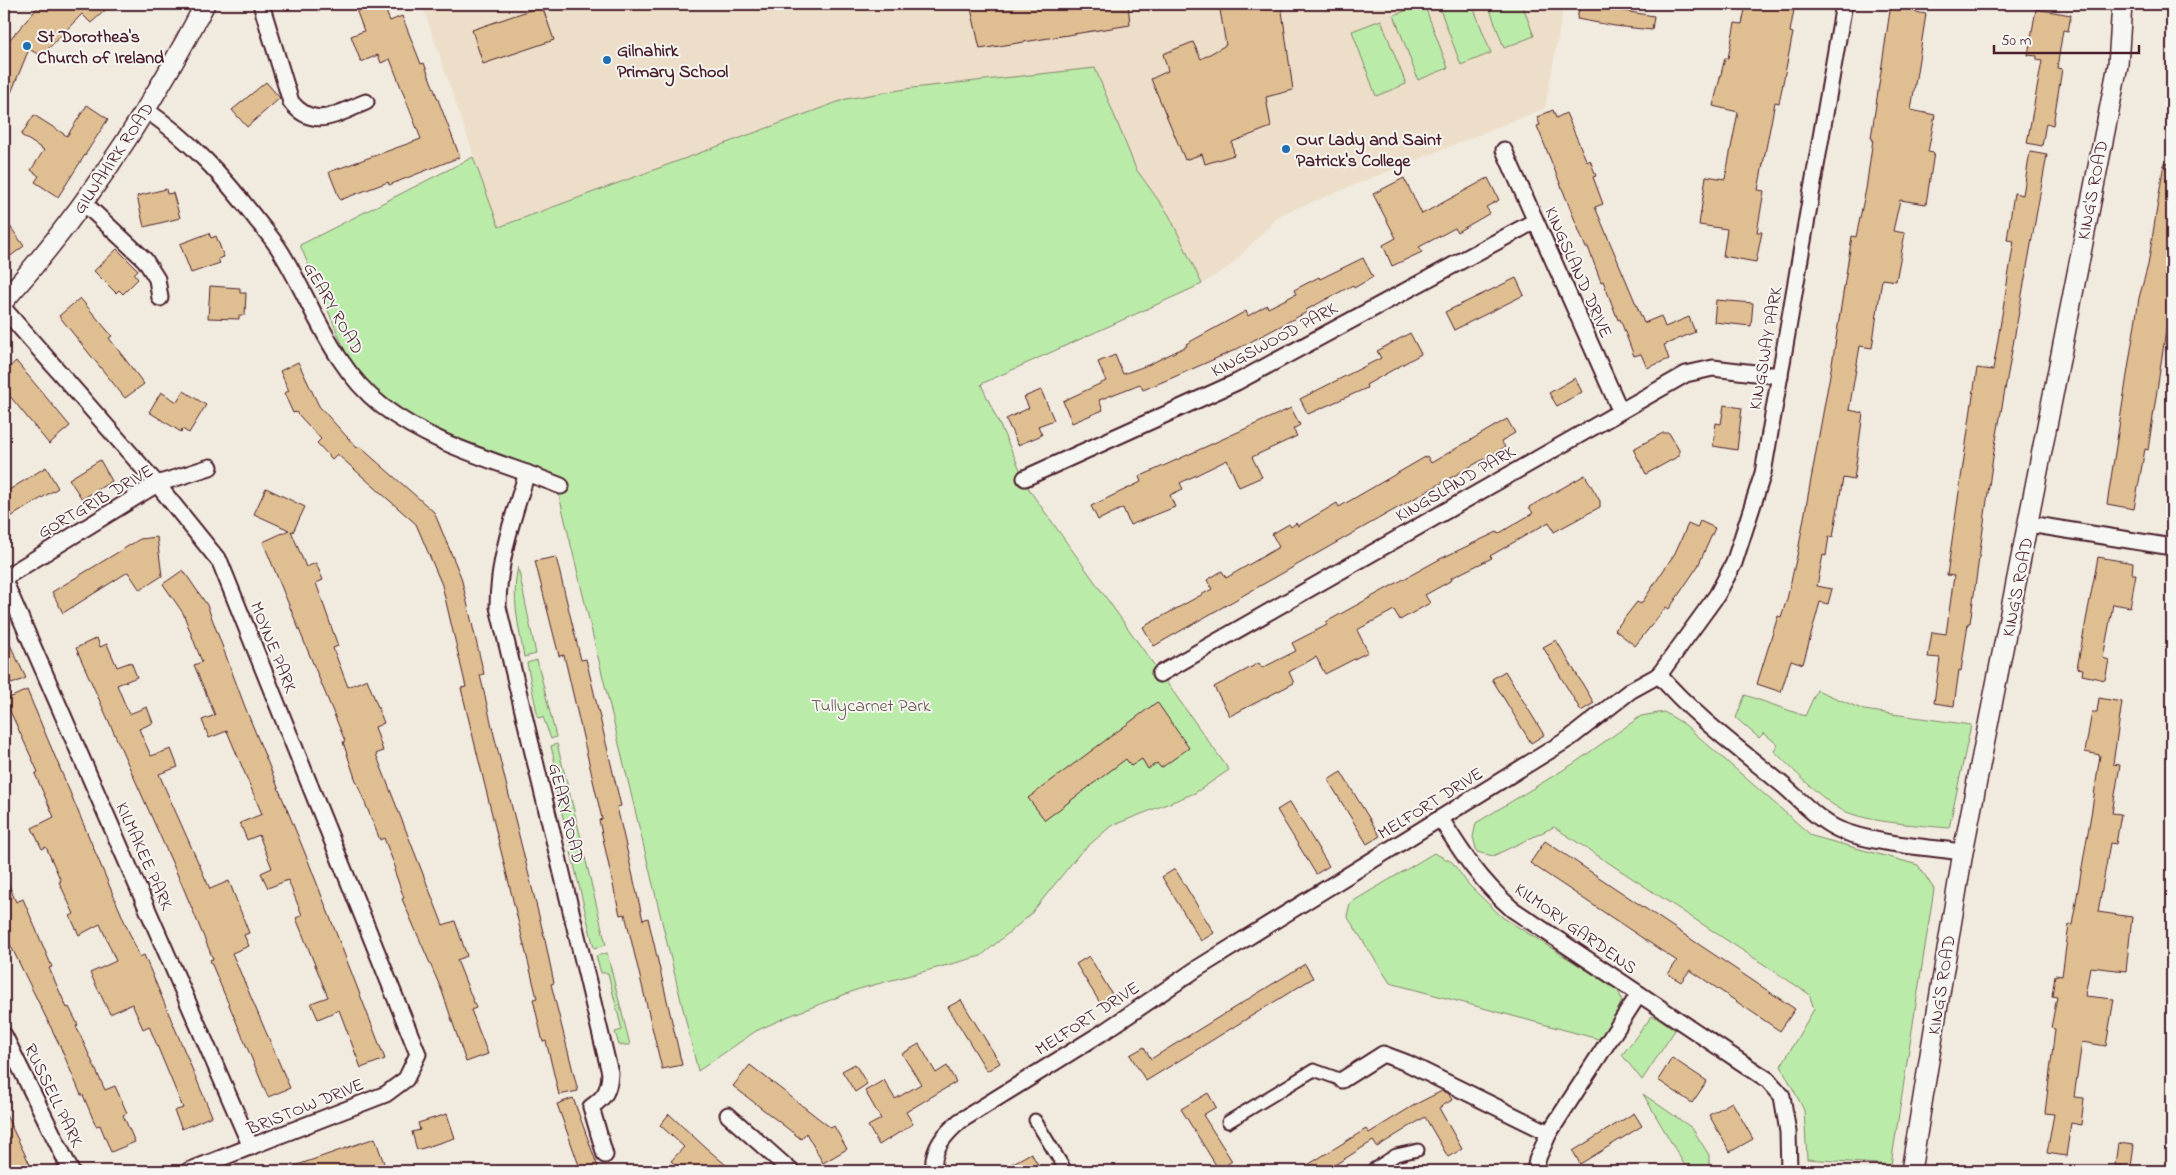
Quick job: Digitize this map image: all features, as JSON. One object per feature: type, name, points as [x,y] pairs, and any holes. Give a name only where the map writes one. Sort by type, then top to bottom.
[{"type":"street","name":"GILNAHIRK ROAD","points":[[4,301],[30,272],[84,203],[146,110],[205,4]]},
{"type":"street","points":[[261,4],[291,102],[300,113],[311,118],[326,118],[366,102]]},
{"type":"street","name":"KINGSWAY PARK","points":[[1659,675],[1717,595],[1734,563],[1763,473],[1844,4]]},
{"type":"street","name":"KING'S ROAD","points":[[1910,1171],[1964,852],[2116,72],[2122,4]]},
{"type":"street","name":"GEARY ROAD","points":[[146,110],[190,145],[224,177],[281,251],[337,358],[382,406],[451,446],[527,472],[561,486]]},
{"type":"street","name":"KINGSLAND DRIVE","points":[[1504,150],[1620,410]]},
{"type":"street","points":[[84,203],[145,260],[157,279],[160,298]]},
{"type":"street","name":"KINGSWOOD PARK","points":[[1025,478],[1237,382],[1535,220]]},
{"type":"street","name":"MOYNE PARK","points":[[4,309],[157,484],[220,562],[418,1054]]},
{"type":"street","name":"KINGSLAND PARK","points":[[1160,674],[1686,374],[1713,368],[1780,376]]},
{"type":"street","name":"GORTGRIB DRIVE","points":[[4,579],[157,484],[210,466]]},
{"type":"street","name":"GEARY ROAD","points":[[527,472],[504,549],[498,585],[498,607],[610,1073],[609,1089],[604,1098],[591,1107],[606,1155]]},
{"type":"street","points":[[2029,524],[2172,548]]},
{"type":"street","name":"KILMAKEE PARK","points":[[4,579],[251,1147]]},
{"type":"street","points":[[1659,675],[1672,690],[1716,730],[1810,810],[1840,829],[1866,837],[1964,852]]},
{"type":"street","name":"MELFORT DRIVE","points":[[934,1171],[937,1148],[944,1134],[960,1121],[1105,1031],[1198,968],[1570,738],[1630,690],[1659,675]]},
{"type":"street","name":"KILMORY GARDENS","points":[[1441,819],[1476,872],[1512,909],[1768,1080],[1782,1096],[1788,1132],[1789,1171]]},
{"type":"street","name":"KILMORY GARDENS","points":[[1535,1171],[1536,1160],[1549,1134],[1639,994]]},
{"type":"street","name":"RUSSELL PARK","points":[[4,1034],[71,1171]]},
{"type":"street","name":"BRISTOW DRIVE","points":[[188,1171],[386,1094],[406,1079],[418,1054]]},
{"type":"street","points":[[1228,1122],[1314,1070],[1342,1080],[1383,1054],[1549,1134]]},
{"type":"street","points":[[728,1115],[792,1171]]},
{"type":"street","points":[[1035,1120],[1066,1171]]},
{"type":"street","points":[[1371,1171],[1396,1155],[1418,1150]]},
{"type":"shaded area","name":"Our Lady and Saint Patrick's College","points":[[422,4],[1564,4],[1545,108],[1280,215],[1231,265],[1202,284],[1169,215],[1136,169],[1095,68],[912,88],[846,99],[498,227]]},
{"type":"green space","points":[[1424,4],[1448,68],[1418,80],[1394,15]]},
{"type":"green space","points":[[1438,4],[1472,4],[1491,53],[1461,65]]},
{"type":"green space","points":[[1488,4],[1522,4],[1534,36],[1504,48]]},
{"type":"green space","points":[[1381,20],[1406,84],[1376,96],[1352,31]]},
{"type":"green space","name":"Tullycarnet Park","points":[[1095,68],[1136,169],[1169,215],[1202,284],[981,384],[1030,491],[1229,770],[1195,793],[1111,826],[1080,853],[1030,915],[981,956],[859,989],[789,1016],[756,1031],[698,1071],[557,487],[437,447],[394,418],[346,353],[300,245],[473,157],[499,227],[846,99],[912,88]]},
{"type":"green space","points":[[518,567],[536,654],[524,657],[515,590]]},
{"type":"green space","points":[[537,660],[556,737],[551,739],[543,717],[538,718],[527,663]]},
{"type":"green space","points":[[1817,690],[1864,710],[1971,725],[1949,828],[1881,821],[1844,811],[1826,800],[1774,751],[1778,745],[1764,733],[1759,738],[1736,718],[1745,695],[1805,716]]},
{"type":"green space","points":[[1664,712],[1684,724],[1812,836],[1918,865],[1934,889],[1891,1165],[1807,1159],[1804,1110],[1781,1066],[1814,1009],[1809,994],[1554,827],[1493,856],[1477,852],[1473,837],[1476,823],[1573,764],[1641,716]]},
{"type":"green space","points":[[557,744],[582,842],[570,845],[552,774],[557,772],[551,746]]},
{"type":"green space","points":[[583,849],[606,945],[594,948],[571,852]]},
{"type":"green space","points":[[1434,853],[1452,862],[1468,884],[1502,917],[1618,990],[1622,1001],[1602,1040],[1390,983],[1347,916],[1350,903]]},
{"type":"green space","points":[[607,953],[630,1045],[619,1045],[615,1032],[622,1030],[608,973],[601,973],[596,956]]},
{"type":"green space","points":[[1652,1016],[1660,1019],[1675,1030],[1642,1080],[1622,1055]]},
{"type":"green space","points":[[1643,1094],[1692,1128],[1709,1155],[1709,1171],[1688,1171]]},
{"type":"building","name":"St Dorothea's Church of Ireland","points":[[41,4],[112,4],[91,23],[82,14],[41,56],[29,49],[4,110],[4,46]]},
{"type":"building","points":[[354,4],[383,4],[390,21],[402,16],[421,64],[424,63],[460,157],[389,185],[388,182],[340,200],[329,172],[421,139],[390,59],[381,63],[378,55],[361,62],[351,36],[364,31]]},
{"type":"building","points":[[970,4],[1128,4],[1130,25],[980,49]]},
{"type":"building","points":[[1219,4],[1281,4],[1293,90],[1266,97],[1271,127],[1232,142],[1234,155],[1205,164],[1202,154],[1185,160],[1151,79],[1168,71],[1163,54],[1193,42],[1201,59],[1226,45]]},
{"type":"building","points":[[1580,4],[1619,4],[1618,10],[1654,16],[1652,30],[1577,19]]},
{"type":"building","points":[[1746,4],[1795,4],[1790,32],[1793,33],[1779,103],[1775,102],[1758,190],[1764,191],[1757,232],[1762,232],[1756,262],[1723,256],[1727,229],[1699,225],[1706,176],[1725,179],[1738,112],[1713,106],[1725,58],[1728,58],[1735,23],[1742,24]]},
{"type":"building","points":[[1891,4],[1916,4],[1915,12],[1926,14],[1911,110],[1935,115],[1928,152],[1934,153],[1926,204],[1900,200],[1893,231],[1905,233],[1896,281],[1882,279],[1872,348],[1860,346],[1849,410],[1863,413],[1854,480],[1843,478],[1833,537],[1829,536],[1826,556],[1823,555],[1817,586],[1832,589],[1828,604],[1820,602],[1803,664],[1791,660],[1781,692],[1757,684],[1778,616],[1781,617],[1787,599],[1798,551],[1833,358],[1852,236],[1856,237],[1866,189],[1873,139],[1871,138]]},
{"type":"building","points":[[542,6],[554,40],[483,64],[472,30]]},
{"type":"building","points":[[2036,9],[2071,15],[2068,31],[2063,30],[2057,68],[2062,69],[2053,125],[2046,123],[2042,146],[2027,143],[2042,61],[2037,60],[2037,56],[2028,55]]},
{"type":"building","points":[[266,82],[280,98],[247,127],[232,110]]},
{"type":"building","points":[[87,105],[108,119],[58,197],[35,182],[39,176],[31,170],[44,150],[21,135],[34,115],[67,136]]},
{"type":"building","points":[[1553,110],[1556,118],[1566,113],[1587,162],[1590,160],[1596,176],[1593,177],[1603,204],[1595,207],[1644,323],[1661,316],[1665,327],[1689,317],[1695,332],[1664,345],[1669,359],[1647,368],[1641,354],[1634,356],[1620,319],[1618,320],[1603,281],[1601,282],[1588,247],[1586,248],[1537,126],[1540,125],[1537,117]]},
{"type":"building","points":[[2030,152],[2047,155],[1993,457],[1970,623],[1968,623],[1954,706],[1934,703],[1940,658],[1928,657],[1932,632],[1946,634],[1954,576],[1947,575],[1977,368],[1993,370],[2014,241],[2007,240],[2014,193],[2023,195]]},
{"type":"building","points":[[2164,163],[2172,164],[2172,290],[2148,450],[2145,449],[2134,509],[2107,504],[2139,298],[2148,265]]},
{"type":"building","points":[[1404,178],[1422,214],[1488,178],[1499,200],[1486,207],[1490,213],[1457,232],[1455,228],[1419,247],[1422,252],[1392,266],[1383,245],[1396,238],[1373,194]]},
{"type":"building","points":[[166,189],[167,194],[173,193],[180,218],[144,227],[137,196]]},
{"type":"building","points":[[4,218],[24,246],[4,261]]},
{"type":"building","points":[[209,233],[211,238],[216,236],[224,257],[218,259],[220,263],[191,273],[180,244]]},
{"type":"building","points":[[117,249],[138,270],[134,274],[138,279],[123,294],[119,290],[116,293],[94,271]]},
{"type":"building","points":[[1363,258],[1373,277],[1354,288],[1353,285],[1235,350],[1174,377],[1143,390],[1140,384],[1099,400],[1103,410],[1072,423],[1063,401],[1106,381],[1098,362],[1115,355],[1123,374],[1148,365],[1187,346],[1186,344],[1246,311],[1248,316],[1267,305],[1268,308],[1296,294],[1294,290]]},
{"type":"building","points":[[1516,278],[1524,295],[1454,330],[1445,312]]},
{"type":"building","points":[[210,286],[240,288],[240,293],[246,293],[245,315],[239,315],[239,319],[208,318]]},
{"type":"building","points":[[80,298],[112,336],[109,338],[144,384],[125,398],[59,316]]},
{"type":"building","points":[[1716,300],[1753,303],[1751,326],[1714,322]]},
{"type":"building","points":[[1410,333],[1421,354],[1366,385],[1367,388],[1308,414],[1300,399],[1381,358],[1377,351]]},
{"type":"building","points":[[16,361],[70,426],[49,444],[4,389],[4,372]]},
{"type":"building","points":[[298,362],[319,406],[357,448],[359,446],[434,512],[461,577],[484,674],[480,675],[545,940],[554,983],[551,984],[578,1091],[559,1095],[546,1041],[543,1042],[533,999],[537,998],[461,688],[466,687],[442,585],[416,524],[337,454],[332,459],[317,443],[321,439],[296,412],[293,413],[284,393],[289,391],[280,371]]},
{"type":"building","points":[[1575,378],[1582,392],[1557,406],[1549,393]]},
{"type":"building","points":[[1041,390],[1054,420],[1038,426],[1042,435],[1018,445],[1006,419],[1029,408],[1024,397]]},
{"type":"building","points":[[184,391],[206,405],[189,433],[182,429],[181,432],[149,412],[161,392],[177,402]]},
{"type":"building","points":[[1724,405],[1742,408],[1737,450],[1713,446],[1716,423],[1721,424]]},
{"type":"building","points":[[1291,408],[1300,425],[1293,429],[1297,436],[1252,457],[1262,477],[1239,487],[1227,460],[1180,483],[1183,489],[1170,495],[1175,507],[1130,525],[1123,508],[1098,520],[1091,506],[1141,482],[1139,477]]},
{"type":"building","points":[[1507,419],[1515,433],[1501,441],[1505,447],[1154,646],[1143,627],[1212,589],[1207,580],[1222,571],[1226,578],[1279,547],[1272,534],[1289,524],[1291,527],[1296,523],[1298,526],[1337,503],[1339,507],[1427,456],[1431,463]]},
{"type":"building","points":[[1663,433],[1669,433],[1679,450],[1679,456],[1646,474],[1633,449]]},
{"type":"building","points":[[100,460],[112,481],[82,499],[69,479]]},
{"type":"building","points":[[46,467],[58,488],[4,521],[4,493]]},
{"type":"building","points":[[1585,475],[1600,501],[1600,507],[1554,532],[1549,522],[1490,556],[1492,558],[1451,578],[1452,580],[1425,595],[1430,603],[1400,620],[1394,610],[1357,630],[1368,652],[1325,674],[1316,657],[1289,672],[1294,683],[1230,716],[1214,687],[1259,663],[1262,668],[1296,651],[1292,643],[1327,625],[1326,622],[1440,559],[1497,532],[1498,534],[1533,513],[1529,507]]},
{"type":"building","points":[[266,488],[305,507],[293,532],[291,531],[306,567],[316,563],[323,580],[316,583],[338,646],[333,648],[348,687],[367,679],[384,723],[375,727],[383,751],[376,754],[443,925],[455,921],[467,956],[457,960],[476,1008],[471,1010],[488,1054],[466,1062],[442,991],[402,899],[404,898],[394,870],[396,869],[384,838],[380,840],[355,778],[343,742],[345,741],[263,542],[289,530],[254,514]]},
{"type":"building","points":[[1700,521],[1715,528],[1698,566],[1669,609],[1666,607],[1635,646],[1615,630],[1637,602],[1641,604],[1675,553],[1688,524],[1697,528]]},
{"type":"building","points":[[157,537],[162,576],[140,590],[128,572],[63,613],[52,592],[140,539]]},
{"type":"building","points":[[556,557],[581,660],[586,659],[621,806],[617,807],[643,920],[648,918],[682,1065],[662,1069],[625,914],[620,915],[599,820],[602,819],[564,655],[559,656],[535,561]]},
{"type":"building","points":[[2098,557],[2133,563],[2132,574],[2136,574],[2130,607],[2113,604],[2103,658],[2109,660],[2105,680],[2082,675],[2083,669],[2077,668]]},
{"type":"building","points":[[183,570],[207,605],[245,707],[307,858],[385,1059],[361,1068],[339,1010],[318,1019],[311,1003],[328,997],[296,918],[302,915],[288,880],[268,888],[261,873],[272,868],[259,835],[247,840],[240,823],[262,814],[227,731],[209,738],[202,720],[215,715],[194,665],[202,662],[183,613],[163,584]]},
{"type":"building","points":[[4,632],[26,678],[12,684],[4,667]]},
{"type":"building","points":[[97,638],[100,647],[107,644],[117,667],[131,662],[137,677],[117,685],[129,714],[147,707],[153,723],[139,729],[151,756],[171,749],[178,767],[159,774],[210,889],[229,881],[249,933],[244,935],[249,946],[232,953],[290,1088],[268,1097],[210,960],[213,959],[183,887],[76,648]]},
{"type":"building","points":[[1556,640],[1594,703],[1581,711],[1543,647]]},
{"type":"building","points":[[1505,671],[1544,735],[1531,743],[1492,679]]},
{"type":"building","points":[[27,690],[128,930],[140,957],[144,955],[212,1116],[182,1129],[174,1111],[183,1108],[149,1026],[143,1029],[132,1004],[110,1014],[90,973],[116,961],[100,924],[79,935],[70,916],[74,914],[59,882],[61,881],[46,847],[42,849],[32,828],[54,817],[35,774],[38,772],[5,700]]},
{"type":"building","points":[[2099,698],[2122,702],[2113,764],[2120,765],[2112,813],[2121,814],[2116,844],[2110,843],[2098,912],[2132,917],[2126,971],[2090,967],[2085,996],[2114,999],[2106,1046],[2082,1042],[2074,1097],[2084,1098],[2081,1125],[2071,1123],[2066,1156],[2047,1153],[2054,1114],[2045,1113],[2055,1029],[2051,1028],[2057,997],[2052,996],[2055,975],[2062,976],[2069,925],[2072,925],[2092,809],[2100,755],[2085,752],[2092,712],[2097,712]]},
{"type":"building","points":[[1157,702],[1189,748],[1161,768],[1157,763],[1148,769],[1142,759],[1131,766],[1126,759],[1045,820],[1028,798]]},
{"type":"building","points":[[1341,772],[1380,836],[1367,844],[1328,780]]},
{"type":"building","points":[[1290,802],[1329,866],[1316,874],[1277,810]]},
{"type":"building","points":[[1545,841],[1795,1009],[1780,1031],[1690,970],[1681,982],[1668,974],[1677,961],[1530,863]]},
{"type":"building","points":[[1175,869],[1214,933],[1201,941],[1162,877]]},
{"type":"building","points":[[4,874],[16,902],[23,899],[52,967],[49,968],[67,1008],[69,1007],[78,1025],[76,1026],[105,1090],[115,1086],[127,1113],[123,1115],[135,1142],[111,1152],[100,1125],[96,1126],[60,1046],[4,932]]},
{"type":"building","points":[[1089,956],[1115,999],[1102,1006],[1076,964]]},
{"type":"building","points":[[1305,964],[1313,978],[1146,1081],[1130,1055],[1144,1047],[1151,1059]]},
{"type":"building","points":[[961,1000],[1000,1063],[987,1071],[948,1007]]},
{"type":"building","points":[[919,1044],[936,1073],[947,1066],[956,1082],[906,1112],[913,1124],[879,1145],[868,1126],[881,1119],[865,1091],[884,1080],[895,1099],[921,1084],[902,1054]]},
{"type":"building","points":[[1672,1058],[1707,1081],[1692,1103],[1658,1080]]},
{"type":"building","points":[[855,1064],[867,1084],[855,1092],[842,1071]]},
{"type":"building","points":[[750,1065],[831,1128],[834,1126],[847,1149],[823,1163],[806,1133],[801,1139],[733,1086]]},
{"type":"building","points":[[1442,1091],[1449,1094],[1452,1100],[1439,1108],[1462,1149],[1448,1157],[1425,1117],[1377,1147],[1373,1141],[1325,1171],[1298,1171],[1366,1129],[1369,1133],[1416,1104]]},
{"type":"building","points":[[1208,1093],[1216,1107],[1203,1115],[1232,1161],[1219,1170],[1181,1109]]},
{"type":"building","points":[[573,1098],[598,1167],[586,1171],[581,1171],[557,1104]]},
{"type":"building","points":[[1732,1102],[1753,1139],[1730,1152],[1709,1115]]},
{"type":"building","points":[[4,1111],[20,1144],[33,1171],[4,1171]]},
{"type":"building","points":[[1634,1113],[1642,1126],[1580,1164],[1573,1151]]},
{"type":"building","points":[[447,1114],[455,1138],[417,1150],[412,1132],[420,1130],[418,1123]]},
{"type":"building","points":[[669,1114],[733,1171],[683,1171],[671,1161],[684,1147],[660,1125]]},
{"type":"building","points":[[375,1138],[385,1166],[370,1171],[287,1171],[286,1169]]},
{"type":"building","points":[[2118,1143],[2134,1145],[2131,1167],[2115,1165]]},
{"type":"building","points":[[1031,1153],[1042,1171],[999,1171]]},
{"type":"place","name":"St Dorothea's Church of Ireland","points":[[27,46]]},
{"type":"place","name":"Gilnahirk Primary School","points":[[607,60]]},
{"type":"place","name":"Our Lady and Saint Patrick's College","points":[[1286,149]]}]
